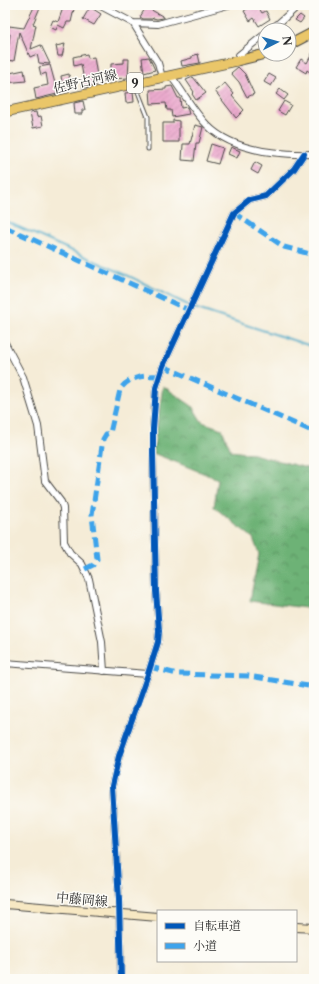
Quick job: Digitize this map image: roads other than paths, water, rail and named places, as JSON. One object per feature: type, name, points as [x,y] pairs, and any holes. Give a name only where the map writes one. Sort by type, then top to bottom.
[{"type":"main road","points":[[297,41],[314,32]]},
{"type":"main road","name":"佐野古河線","points":[[5,112],[257,56]]},
{"type":"main road","name":"中藤岡線","points":[[5,904],[157,917]]},
{"type":"main road","points":[[297,927],[314,928]]},
{"type":"street","points":[[98,5],[133,23],[158,24],[228,5]]},
{"type":"street","points":[[280,22],[298,6]]},
{"type":"street","points":[[133,23],[166,76],[207,126],[223,138],[245,147],[314,154]]},
{"type":"street","points":[[237,61],[239,55],[257,40]]},
{"type":"street","points":[[121,979],[112,786],[119,756],[158,642],[159,631],[156,591],[153,429],[159,376],[234,213],[250,200],[266,196],[294,169],[304,154]]},
{"type":"street","points":[[5,343],[23,377],[38,426],[45,481],[61,502],[63,508],[64,542],[70,553],[82,564],[89,579],[102,642],[104,671]]},
{"type":"street","points":[[5,663],[148,674]]},
{"type":"lane","points":[[135,83],[148,117],[148,149]]},
{"type":"waterway","points":[[5,221],[131,277],[188,305]]},
{"type":"waterway","points":[[194,308],[314,347]]}]
